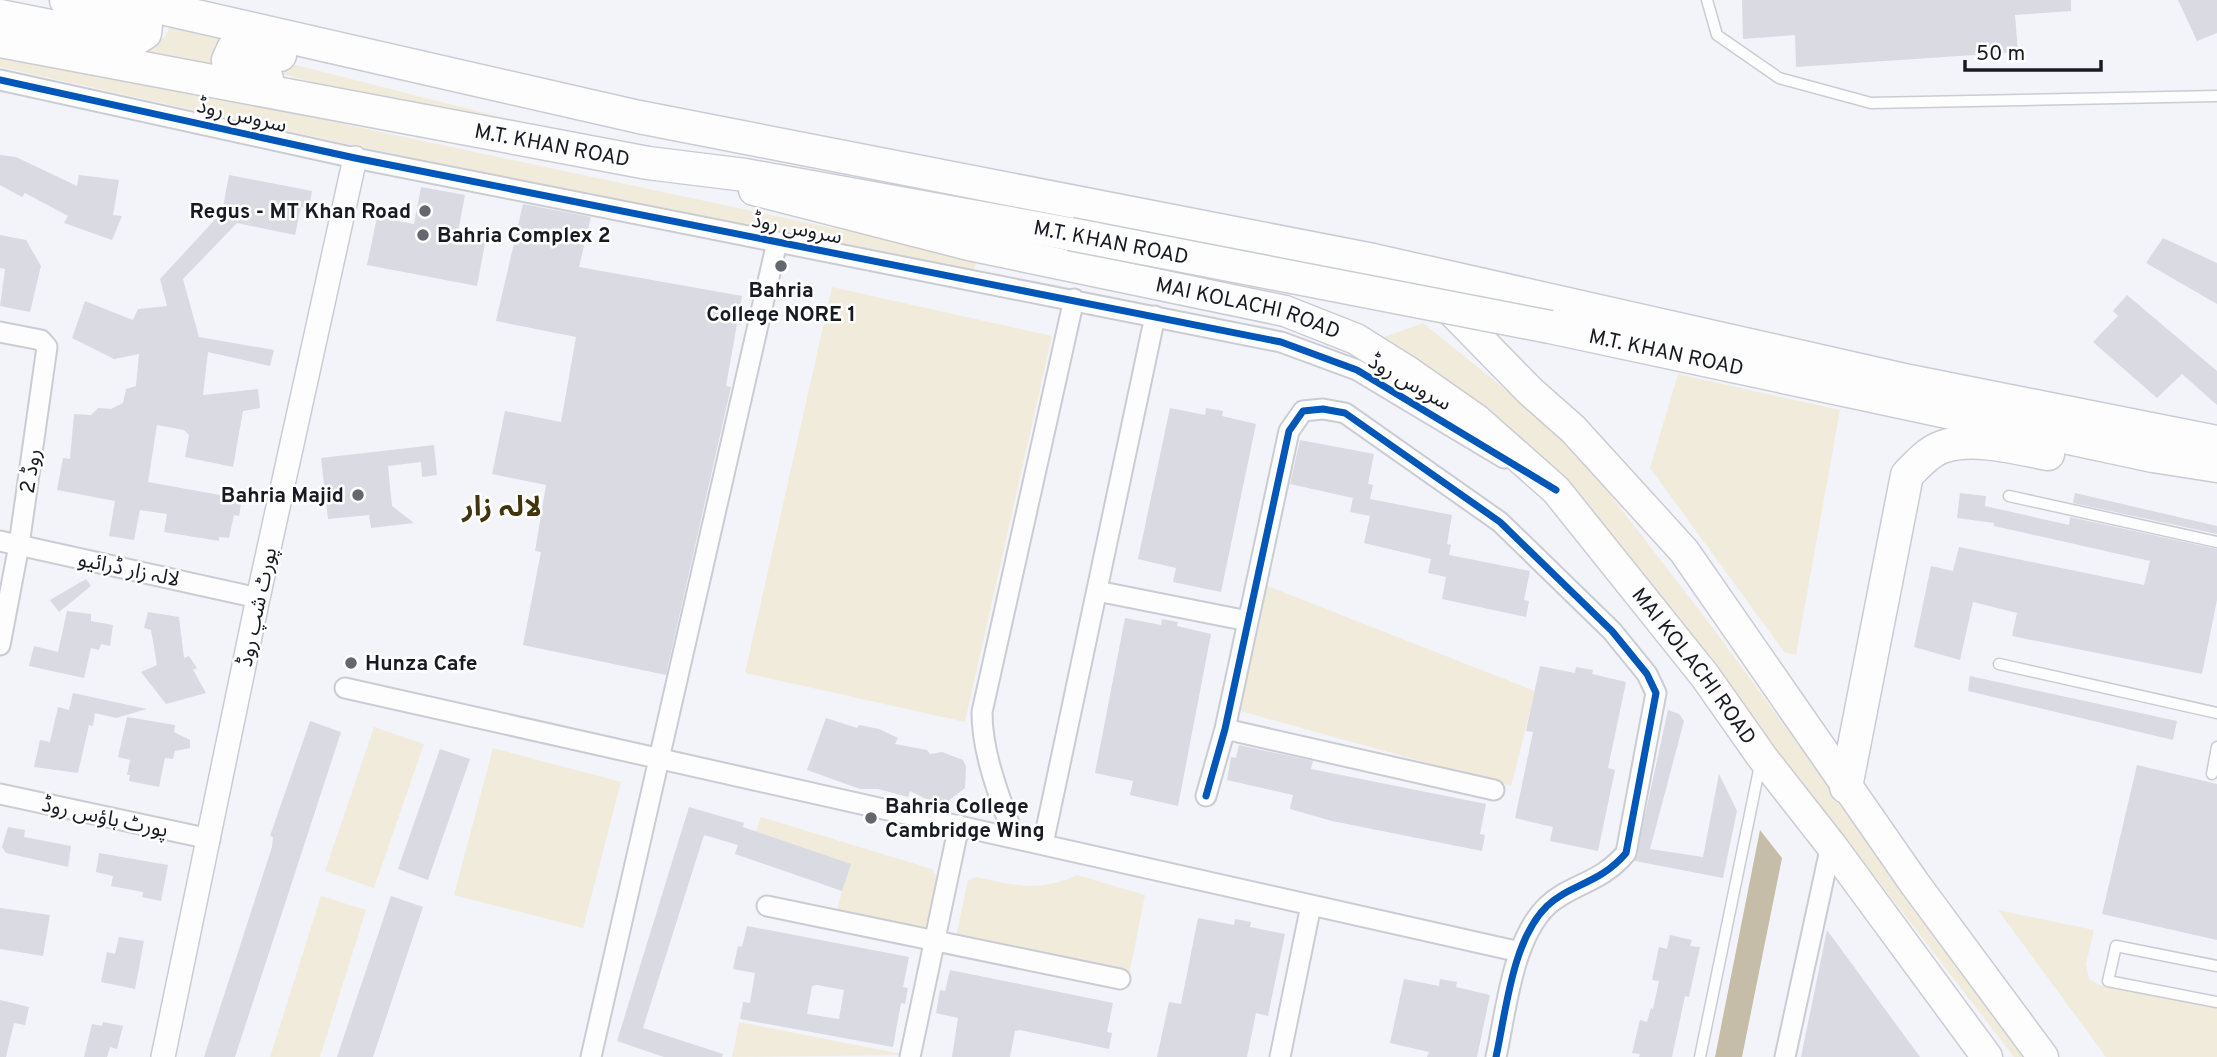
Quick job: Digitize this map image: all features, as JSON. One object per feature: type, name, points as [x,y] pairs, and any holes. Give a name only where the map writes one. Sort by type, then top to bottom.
[{"type":"highway","points":[[0,16],[120,40],[134,40],[145,33],[146,25],[139,16],[66,0]]},
{"type":"highway","name":"M.T. KHAN ROAD","points":[[126,0],[617,111],[1373,260],[1788,354],[1908,392],[2153,456],[2217,466]]},
{"type":"highway","name":"M.T. KHAN ROAD","points":[[0,41],[373,109],[648,163],[745,175],[1070,234],[1550,327],[1908,392],[2217,442]]},
{"type":"highway","points":[[373,109],[234,68],[228,60],[233,50],[243,46],[398,84],[483,101],[617,111]]},
{"type":"highway","points":[[1846,787],[1907,475],[1924,457],[1942,447],[1969,444],[2012,448],[2093,463],[2153,456]]},
{"type":"main road","name":"MAI KOLACHI ROAD","points":[[648,163],[1005,253],[1285,312],[1356,339],[1477,420],[1556,490],[1705,676],[1762,757],[1831,845],[1987,1057]]},
{"type":"main road","points":[[1373,260],[1423,282],[1628,486],[1684,551],[1846,787],[2043,1057]]},
{"type":"street","name":"سروس روڈ","points":[[0,80],[355,158],[1281,342],[1357,370],[1556,490]]},
{"type":"street","name":"پورٹ شپ روڈ","points":[[163,1057],[258,598],[355,158]]},
{"type":"street","points":[[591,1057],[657,758],[777,242]]},
{"type":"street","points":[[999,284],[1005,253]]},
{"type":"street","points":[[1014,838],[987,754],[982,734],[982,712],[1074,299]]},
{"type":"street","points":[[1043,844],[1155,316]]},
{"type":"street","name":"روڈ 2","points":[[0,332],[41,340],[47,347],[9,543],[0,645]]},
{"type":"street","points":[[1206,796],[1225,729],[1289,431],[1303,411],[1323,409],[1345,413],[1500,522],[1612,631],[1647,674],[1656,693],[1626,853],[1611,871],[1548,905],[1530,927],[1520,952],[1496,1057]]},
{"type":"street","name":"لالہ زار ڈرائیو","points":[[9,543],[258,598]]},
{"type":"street","points":[[1097,590],[1248,621]]},
{"type":"street","points":[[345,688],[1520,952]]},
{"type":"street","points":[[1225,729],[1494,790]]},
{"type":"street","name":"پورٹ ہاؤس روڈ","points":[[0,794],[210,839]]},
{"type":"street","points":[[910,1057],[959,825]]},
{"type":"street","points":[[1785,1057],[1831,845]]},
{"type":"street","points":[[1280,1057],[1311,905]]},
{"type":"street","points":[[767,906],[934,943],[1120,979]]},
{"type":"lane","points":[[1707,0],[1717,35],[1779,78],[1871,103],[2217,96]]},
{"type":"lane","points":[[2009,496],[2217,542]]},
{"type":"lane","points":[[1998,664],[2217,713]]},
{"type":"lane","points":[[2212,774],[2217,747]]},
{"type":"lane","points":[[1700,1057],[1762,757]]},
{"type":"lane","points":[[2217,966],[2116,946],[2108,981],[2217,1002]]},
{"type":"shaded area","points":[[165,17],[225,37],[215,45],[214,54],[219,69],[140,51],[165,37],[169,29]]},
{"type":"shaded area","points":[[0,51],[978,259],[972,273],[338,142],[0,67]]},
{"type":"shaded area","points":[[244,52],[635,151],[494,130],[237,62]]},
{"type":"shaded area","points":[[832,287],[1052,336],[965,722],[745,673]]},
{"type":"shaded area","points":[[1423,323],[1531,410],[1589,467],[1716,632],[2028,1057],[2014,1057],[1602,522],[1544,460],[1379,339]]},
{"type":"shaded area","points":[[1678,374],[1840,410],[1796,655],[1785,653],[1650,468]]},
{"type":"shaded area","points":[[1265,585],[1535,691],[1511,786],[1237,710]]},
{"type":"shaded area","points":[[374,727],[424,744],[374,888],[325,871]]},
{"type":"shaded area","points":[[493,748],[621,782],[583,928],[454,895]]},
{"type":"shaded area","points":[[761,817],[932,869],[938,878],[930,931],[837,911],[842,891],[756,832]]},
{"type":"shaded area","points":[[1760,830],[1782,858],[1742,1057],[1715,1057]]},
{"type":"shaded area","points":[[1077,875],[1145,895],[1128,981],[956,937],[968,880],[977,877],[1027,886],[1052,884]]},
{"type":"shaded area","points":[[321,896],[366,910],[320,1057],[270,1057]]},
{"type":"shaded area","points":[[1998,910],[2094,930],[2086,964],[2089,979],[2099,985],[2217,1007],[2217,1057],[2106,1057]]},
{"type":"shaded area","points":[[739,1022],[907,1055],[732,1057]]},
{"type":"building","points":[[1742,0],[2071,0],[2071,11],[2015,15],[2018,52],[1796,67],[1795,35],[1743,39]]},
{"type":"building","points":[[2178,0],[2217,0],[2217,33],[2197,41]]},
{"type":"building","points":[[0,155],[16,157],[77,186],[79,175],[119,180],[113,215],[122,216],[112,240],[64,223],[68,216],[25,193],[22,197],[0,185]]},
{"type":"building","points":[[229,175],[312,191],[309,209],[301,207],[295,235],[237,223],[183,279],[199,337],[274,350],[270,366],[208,352],[203,395],[258,389],[260,408],[243,411],[233,467],[185,457],[189,435],[184,430],[157,425],[148,482],[242,499],[239,516],[234,515],[229,538],[219,537],[219,541],[164,532],[167,514],[140,510],[134,540],[109,536],[115,501],[57,490],[63,458],[70,459],[74,414],[91,415],[98,408],[111,409],[123,403],[126,389],[136,386],[139,354],[114,359],[72,338],[85,301],[133,320],[138,309],[167,306],[160,279],[222,212]]},
{"type":"building","name":"Bahria Complex 2","points":[[421,187],[465,195],[458,232],[486,238],[477,286],[367,265],[377,217],[414,224]]},
{"type":"building","points":[[523,204],[591,217],[579,267],[742,296],[726,386],[731,387],[666,675],[523,645],[541,552],[535,551],[546,485],[492,474],[505,411],[561,422],[576,337],[496,321]]},
{"type":"building","points":[[0,235],[26,240],[41,266],[30,312],[0,306],[5,269],[0,268]]},
{"type":"building","points":[[2163,238],[2217,263],[2217,304],[2146,263]]},
{"type":"building","points":[[2127,295],[2217,371],[2217,405],[2182,374],[2157,398],[2093,342],[2118,316],[2113,311]]},
{"type":"building","points":[[1170,408],[1205,415],[1206,408],[1223,411],[1222,416],[1256,424],[1221,592],[1173,582],[1176,568],[1138,559]]},
{"type":"building","points":[[1300,440],[1374,454],[1368,484],[1373,485],[1370,499],[1452,515],[1447,544],[1451,545],[1449,555],[1530,571],[1524,600],[1529,601],[1526,617],[1442,599],[1446,577],[1428,573],[1431,559],[1364,543],[1370,516],[1350,512],[1353,498],[1290,484]]},
{"type":"building","name":"Bahria Majid","points":[[434,445],[437,475],[422,477],[421,462],[388,466],[392,506],[414,523],[371,528],[369,515],[328,519],[321,458]]},
{"type":"building","points":[[1960,493],[1986,496],[1985,506],[2069,525],[2070,517],[2217,549],[2217,600],[2202,674],[2012,636],[2017,613],[1973,602],[1960,660],[1914,647],[1931,566],[1953,571],[1959,547],[2144,585],[2150,561],[1994,526],[1994,523],[1957,518]]},
{"type":"building","points":[[2075,493],[2217,526],[2217,534],[2073,503]]},
{"type":"building","points":[[86,579],[91,586],[59,612],[50,600]]},
{"type":"building","points":[[67,611],[91,614],[91,621],[113,625],[110,646],[101,644],[99,650],[91,648],[84,678],[29,666],[34,646],[58,652]]},
{"type":"building","points":[[148,612],[179,617],[184,658],[189,656],[197,668],[193,670],[206,693],[166,704],[141,672],[157,665],[151,630],[144,628]]},
{"type":"building","points":[[1125,618],[1161,625],[1162,619],[1178,622],[1177,626],[1211,634],[1178,806],[1130,795],[1133,781],[1095,773]]},
{"type":"building","points":[[1540,666],[1575,673],[1576,667],[1593,670],[1592,674],[1626,682],[1608,768],[1615,770],[1598,851],[1550,841],[1553,827],[1515,818],[1533,732],[1526,731]]},
{"type":"building","points":[[1970,676],[2177,721],[2173,740],[1968,691]]},
{"type":"building","points":[[73,693],[147,709],[116,718],[95,713],[93,726],[89,725],[78,773],[34,767],[40,740],[50,742],[58,707],[69,710]]},
{"type":"building","points":[[1668,710],[1679,714],[1684,721],[1650,849],[1703,857],[1719,774],[1737,811],[1723,878],[1635,861]]},
{"type":"building","points":[[127,717],[175,725],[174,732],[190,740],[190,748],[175,751],[173,759],[165,758],[159,787],[129,781],[130,775],[127,775],[130,760],[118,757]]},
{"type":"building","points":[[826,718],[857,728],[859,725],[879,729],[898,738],[895,744],[927,750],[930,754],[942,752],[963,760],[966,766],[965,788],[947,802],[932,802],[910,791],[908,797],[878,789],[860,789],[807,770]]},
{"type":"building","points":[[310,721],[341,732],[235,1057],[204,1057],[272,847],[273,837],[270,836]]},
{"type":"building","points":[[1239,745],[1313,761],[1311,769],[1486,804],[1480,834],[1485,835],[1482,851],[1332,821],[1290,809],[1293,795],[1227,780],[1231,757],[1236,758]]},
{"type":"building","points":[[440,749],[470,759],[428,880],[398,869]]},
{"type":"building","points":[[2137,765],[2217,784],[2217,940],[2102,914]]},
{"type":"building","points":[[689,807],[744,823],[743,827],[851,864],[842,891],[735,854],[738,845],[704,835],[643,1028],[723,1054],[722,1057],[664,1057],[617,1041]]},
{"type":"building","points":[[8,827],[25,830],[24,837],[71,846],[68,867],[6,853],[2,847]]},
{"type":"building","points":[[99,853],[168,865],[161,901],[142,897],[143,892],[111,886],[113,876],[96,872]]},
{"type":"building","points":[[391,896],[423,907],[373,1057],[337,1057]]},
{"type":"building","points":[[0,908],[50,915],[43,956],[0,949]]},
{"type":"building","points":[[1198,918],[1234,925],[1235,919],[1251,922],[1250,927],[1285,934],[1268,1016],[1256,1013],[1247,1057],[1157,1057],[1169,1002],[1181,1004]]},
{"type":"building","points":[[747,926],[909,957],[903,987],[908,988],[905,1004],[901,1003],[893,1047],[740,1019],[743,1002],[750,1003],[755,973],[733,969],[738,946],[742,947]],"holes":[[[812,986],[844,990],[839,1019],[807,1014]]]},
{"type":"building","points":[[1827,930],[1920,1057],[1801,1057]]},
{"type":"building","points":[[1670,935],[1692,940],[1690,946],[1700,947],[1689,997],[1685,996],[1672,1057],[1639,1057],[1640,1054],[1632,1053],[1640,1020],[1647,1022],[1651,1008],[1653,1009],[1659,981],[1652,980],[1659,947],[1667,949]]},
{"type":"building","points":[[119,937],[144,941],[135,989],[101,982],[107,952],[115,954]]},
{"type":"building","points":[[950,970],[1113,1003],[1107,1032],[1112,1033],[1109,1049],[1020,1030],[1015,1031],[1010,1057],[952,1057],[958,1018],[936,1013],[940,990],[945,991]]},
{"type":"building","points":[[1404,979],[1439,986],[1440,979],[1457,982],[1456,987],[1490,995],[1477,1057],[1427,1057],[1429,1052],[1390,1043]]},
{"type":"building","points":[[0,1000],[29,1007],[25,1025],[14,1023],[6,1057],[0,1057]]},
{"type":"building","points":[[103,1022],[123,1026],[117,1049],[110,1047],[107,1057],[84,1057],[92,1024],[102,1026]]},
{"type":"cycle path","points":[[0,80],[355,158],[1281,342],[1357,370],[1556,490]]},
{"type":"cycle path","points":[[1206,796],[1225,729],[1289,431],[1303,411],[1323,409],[1345,413],[1500,522],[1612,631],[1647,674],[1656,693],[1626,853],[1596,878],[1556,899],[1535,920],[1512,977],[1496,1057]]},
{"type":"place","name":"Regus - MT Khan Road","points":[[425,211]]},
{"type":"place","name":"Bahria Complex 2","points":[[423,235]]},
{"type":"place","name":"Bahria College NORE 1","points":[[781,266]]},
{"type":"place","name":"Bahria Majid","points":[[358,495]]},
{"type":"place","name":"Hunza Cafe","points":[[351,663]]},
{"type":"place","name":"Bahria College Cambridge Wing","points":[[871,818]]},
{"type":"district","name":"لالہ زار","points":[[502,506]]}]
